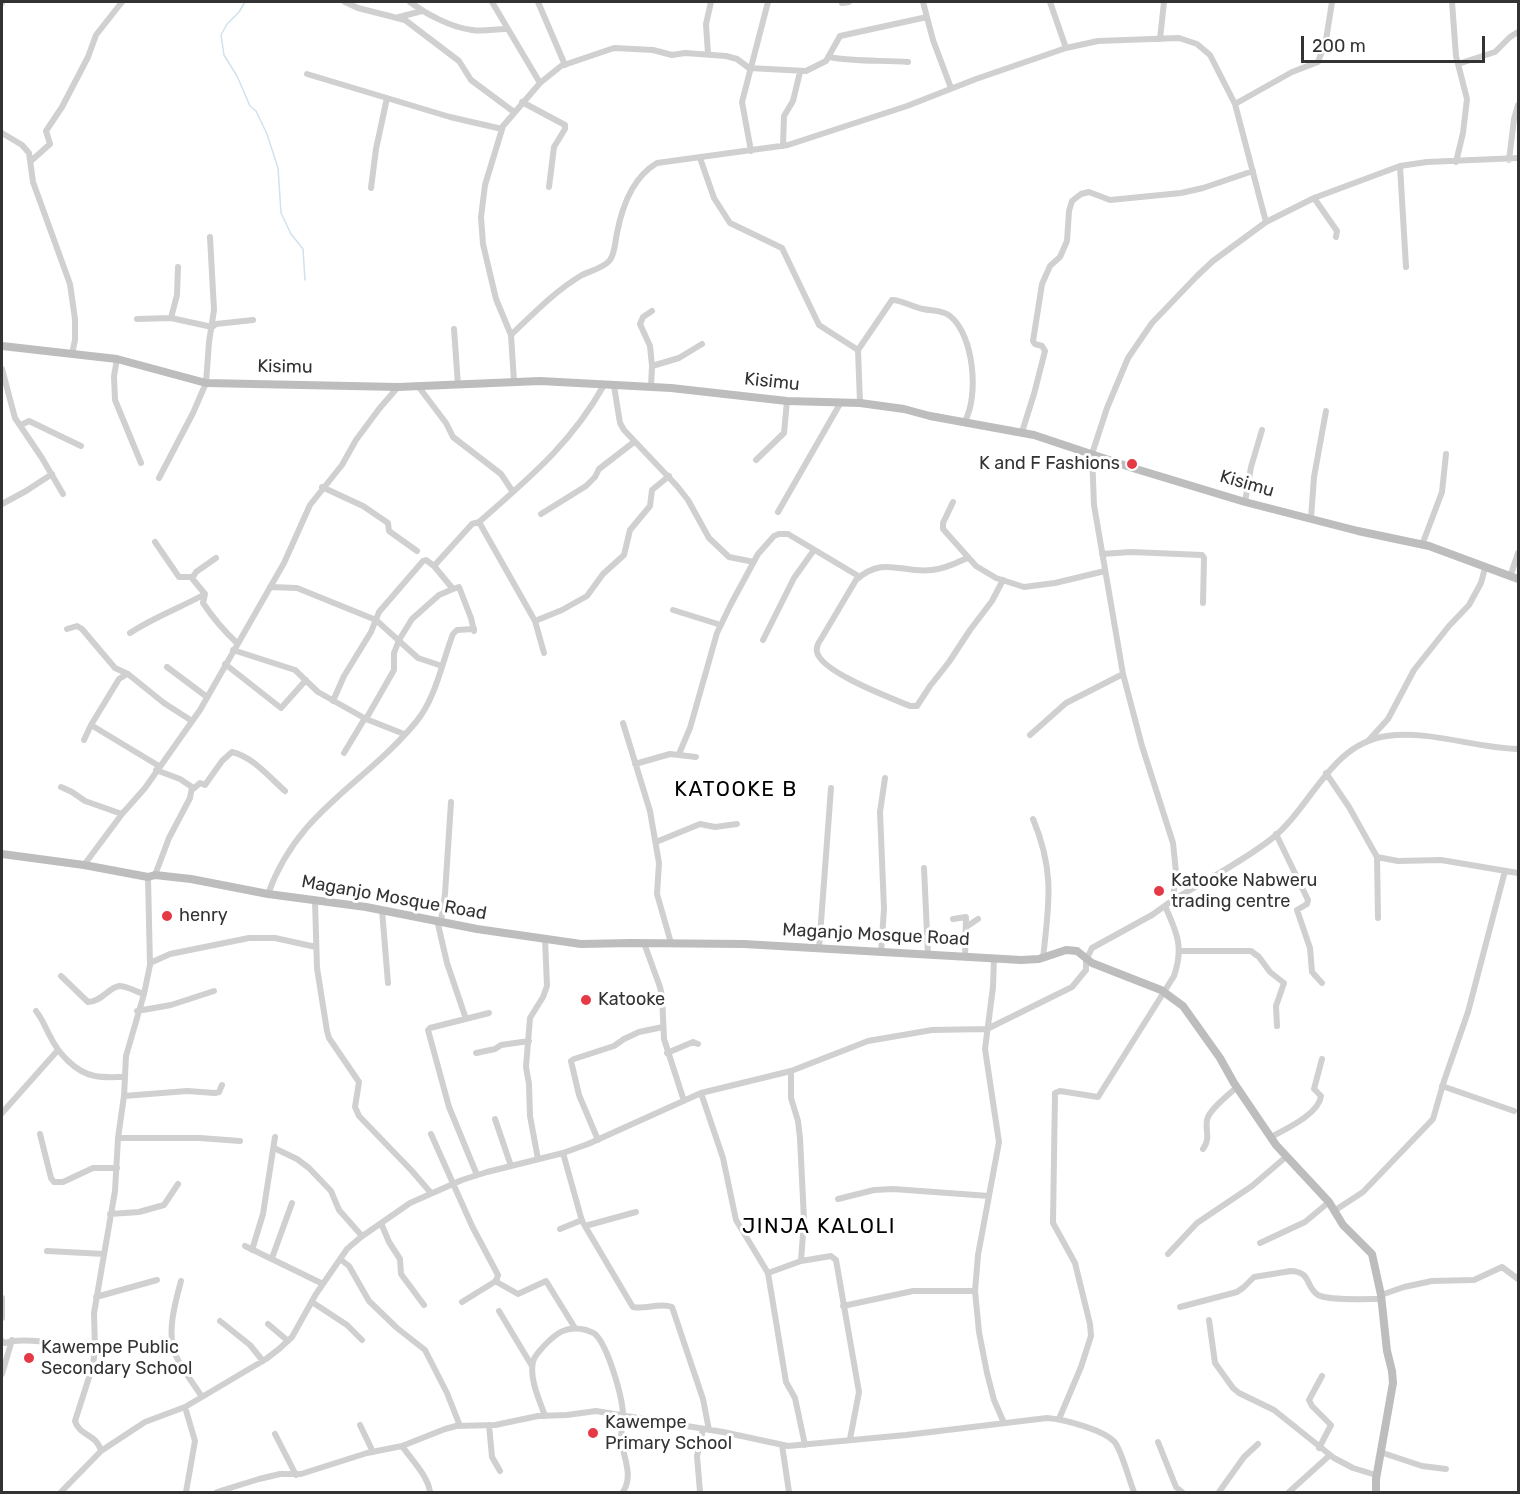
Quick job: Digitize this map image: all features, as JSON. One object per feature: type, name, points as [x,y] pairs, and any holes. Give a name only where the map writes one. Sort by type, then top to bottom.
[{"type":"street","points":[[31,161],[50,144],[46,131],[59,115],[88,57],[96,35],[122,2]]},
{"type":"street","points":[[345,2],[358,8],[405,20],[459,61],[471,80],[514,112]]},
{"type":"street","points":[[410,2],[422,11],[459,27],[472,30],[506,29]]},
{"type":"street","points":[[492,2],[540,83]]},
{"type":"street","points":[[538,2],[565,65]]},
{"type":"street","points":[[708,54],[706,24],[711,2]]},
{"type":"street","points":[[751,151],[742,102],[768,2]]},
{"type":"street","points":[[923,2],[951,88]]},
{"type":"street","points":[[1050,2],[1066,48]]},
{"type":"street","points":[[1160,39],[1164,2]]},
{"type":"street","points":[[1235,105],[1292,72],[1318,62],[1326,40],[1332,2]]},
{"type":"street","points":[[1452,2],[1458,64],[1467,99],[1463,133],[1456,162]]},
{"type":"street","points":[[394,17],[422,11]]},
{"type":"street","points":[[514,382],[511,335],[496,299],[483,244],[481,217],[485,185],[502,129],[540,83],[565,65],[614,48],[653,50],[669,55],[708,54],[731,57],[749,68],[806,71],[819,66],[829,57],[840,36],[927,17]]},
{"type":"street","points":[[1458,64],[1495,52],[1518,32]]},
{"type":"street","points":[[511,335],[554,294],[582,275],[607,264],[612,258],[623,211],[637,180],[646,169],[657,163],[783,146],[907,106],[951,88],[1066,48],[1098,41],[1179,38],[1197,44],[1210,55],[1235,105],[1266,222]]},
{"type":"street","points":[[829,57],[850,61],[909,62]]},
{"type":"street","points":[[783,146],[784,116],[793,101],[800,72]]},
{"type":"street","points":[[307,74],[450,117],[502,129]]},
{"type":"street","points":[[371,188],[376,149],[387,98]]},
{"type":"street","points":[[522,102],[565,125],[554,147],[549,187]]},
{"type":"street","points":[[1173,900],[1176,872],[1173,843],[1142,746],[1124,674],[1094,505],[1092,454],[1113,391],[1139,339],[1152,323],[1213,261],[1266,222],[1314,198],[1400,166],[1427,162],[1515,160],[1514,119],[1518,105]]},
{"type":"street","points":[[2,133],[22,145],[29,153],[33,182],[70,284],[75,319],[72,354]]},
{"type":"street","points":[[700,158],[714,198],[730,223],[782,248],[819,325],[858,350]]},
{"type":"street","points":[[1400,166],[1406,267]]},
{"type":"street","points":[[1022,432],[1045,351],[1042,346],[1033,341],[1042,284],[1050,266],[1060,257],[1068,241],[1069,211],[1072,201],[1081,194],[1089,192],[1110,200],[1181,192],[1203,188],[1253,171]]},
{"type":"street","points":[[1314,198],[1337,231],[1336,237]]},
{"type":"street","points":[[159,478],[206,383],[214,300],[210,237]]},
{"type":"street","points":[[171,318],[177,295],[178,267]]},
{"type":"street","points":[[860,403],[858,350],[892,300],[942,312],[950,316],[959,327],[973,370],[973,388],[969,413],[965,421]]},
{"type":"street","points":[[651,387],[650,346],[640,324],[643,317],[652,310]]},
{"type":"street","points":[[137,319],[171,318],[212,327],[216,324],[253,320]]},
{"type":"street","points":[[454,329],[458,385]]},
{"type":"street","points":[[652,366],[679,358],[702,344]]},
{"type":"street","name":"Kisimu","points":[[2,346],[117,359],[206,383],[398,387],[514,382],[651,387],[787,401],[860,403],[1022,432],[1245,502],[1422,545],[1514,578]]},
{"type":"street","points":[[117,359],[114,376],[115,400],[141,463]]},
{"type":"street","points":[[2,369],[5,398],[63,494]]},
{"type":"street","points":[[609,385],[620,423],[634,442],[669,476],[688,500],[703,529],[716,545],[729,557],[754,562]]},
{"type":"street","points":[[434,566],[472,524],[478,522],[557,452],[609,385]]},
{"type":"street","points":[[418,386],[446,423],[453,437],[501,474],[513,492]]},
{"type":"street","points":[[84,865],[122,814],[145,788],[157,768],[192,722],[284,563],[310,505],[322,487],[342,465],[356,440],[398,387]]},
{"type":"street","points":[[756,460],[784,433],[787,401]]},
{"type":"street","points":[[778,512],[841,402]]},
{"type":"street","points":[[1311,518],[1314,477],[1326,411]]},
{"type":"street","points":[[21,425],[29,421],[63,435],[81,446]]},
{"type":"street","points":[[1245,502],[1251,467],[1262,430]]},
{"type":"street","points":[[541,514],[586,486],[599,469],[634,442]]},
{"type":"street","points":[[1422,545],[1442,492],[1446,454]]},
{"type":"street","points":[[2,504],[52,474]]},
{"type":"street","points":[[535,621],[587,596],[603,574],[624,555],[630,530],[650,506],[652,490],[669,476]]},
{"type":"street","points":[[322,487],[376,514],[388,523],[389,531],[417,551]]},
{"type":"street","points":[[953,502],[943,529],[976,566],[1004,580],[1029,587],[1105,571]]},
{"type":"street","points":[[478,522],[535,621],[544,653]]},
{"type":"street","points":[[679,754],[690,728],[695,704],[721,625],[754,562],[774,536],[788,534],[860,576]]},
{"type":"street","points":[[155,542],[179,577],[191,577],[216,558]]},
{"type":"street","points":[[763,640],[794,578],[814,550]]},
{"type":"street","points":[[1102,554],[1131,552],[1202,555],[1204,558],[1203,603]]},
{"type":"street","points":[[1514,578],[1518,553]]},
{"type":"street","points":[[967,558],[950,566],[933,570],[881,566],[860,576],[820,639],[817,653],[835,672],[914,707],[919,705],[930,686],[949,663],[970,630],[992,602],[1004,580]]},
{"type":"street","points":[[333,701],[379,612],[421,562],[426,560],[434,566],[453,589]]},
{"type":"street","points":[[1368,741],[1388,719],[1414,670],[1469,605],[1481,583],[1485,568]]},
{"type":"street","points":[[191,577],[205,594]]},
{"type":"street","points":[[270,587],[297,588],[376,620],[418,658],[442,666]]},
{"type":"street","points":[[268,894],[276,871],[308,824],[383,757],[423,712],[453,634],[458,630],[474,631],[459,587],[439,595],[417,614],[399,640],[394,653],[394,670],[344,753]]},
{"type":"street","points":[[205,594],[202,603],[216,623],[237,643]]},
{"type":"street","points":[[130,633],[148,621],[165,615],[205,594]]},
{"type":"street","points":[[673,610],[721,625]]},
{"type":"street","points":[[67,629],[77,626],[82,629],[115,668],[128,674],[192,722]]},
{"type":"street","points":[[232,650],[292,669],[318,692],[333,701],[365,718],[404,734]]},
{"type":"street","points":[[225,664],[281,708],[306,680]]},
{"type":"street","points":[[167,667],[207,697]]},
{"type":"street","points":[[84,740],[91,724],[119,679],[128,674]]},
{"type":"street","points":[[1030,735],[1066,703],[1124,674]]},
{"type":"street","points":[[623,723],[650,811],[659,863],[657,894],[671,943]]},
{"type":"street","points":[[91,724],[157,768],[186,782],[192,790]]},
{"type":"street","points":[[61,1492],[101,1451],[145,1422],[185,1407],[202,1397],[263,1361],[288,1341],[340,1259],[362,1236],[410,1203],[477,1175],[563,1153],[598,1140],[701,1094],[790,1071],[879,1038],[932,1030],[987,1029],[1072,987],[1086,970],[1086,960],[1092,948],[1255,850],[1297,814],[1326,773],[1344,754],[1368,741],[1384,736],[1424,736],[1518,749]]},
{"type":"street","points":[[101,1451],[93,1437],[80,1431],[75,1422],[93,1365],[94,1313],[117,1168],[126,1056],[137,1011],[144,994],[150,963],[152,876],[192,790],[200,783],[205,785],[232,752],[241,754],[253,762],[285,791]]},
{"type":"street","points":[[635,764],[663,755],[679,754],[696,757]]},
{"type":"street","points":[[1326,773],[1360,825],[1377,857],[1378,918]]},
{"type":"street","points":[[881,953],[884,909],[880,812],[885,778]]},
{"type":"street","points":[[61,787],[85,801],[122,814]]},
{"type":"street","points":[[819,949],[831,788]]},
{"type":"street","points":[[451,802],[439,921],[447,963],[466,1019]]},
{"type":"street","points":[[1033,819],[1046,855],[1050,883],[1043,958]]},
{"type":"street","points":[[656,842],[700,824],[715,827],[737,824]]},
{"type":"street","points":[[1276,834],[1308,900],[1307,904],[1297,910],[1310,948],[1312,972],[1322,983]]},
{"type":"street","name":"Maganjo Mosque Road","points":[[2,854],[152,876],[191,879],[268,894],[382,910],[477,930],[581,944],[744,944],[1021,960],[1043,958],[1066,950],[1074,950],[1097,966],[1163,991],[1183,1006],[1271,1137],[1332,1207],[1342,1225],[1372,1254],[1381,1297],[1393,1383],[1376,1475],[1376,1492]]},
{"type":"street","points":[[1377,857],[1398,861],[1441,860],[1518,873]]},
{"type":"street","points":[[924,868],[928,955]]},
{"type":"street","points":[[1260,1243],[1363,1192],[1433,1119],[1468,1012],[1505,871]]},
{"type":"street","points":[[315,901],[317,968],[329,1038],[359,1082],[356,1107],[359,1116],[431,1193]]},
{"type":"street","points":[[1059,1419],[1081,1367],[1091,1336],[1075,1263],[1053,1223],[1055,1093],[1060,1091],[1098,1097],[1174,976],[1180,951],[1177,932],[1165,906]]},
{"type":"street","points":[[382,910],[388,983]]},
{"type":"street","points":[[953,919],[966,917],[965,957]]},
{"type":"street","points":[[966,927],[978,919]]},
{"type":"street","points":[[150,963],[170,954],[249,938],[275,938],[316,947]]},
{"type":"street","points":[[538,1160],[530,1116],[526,1067],[530,1018],[547,986],[545,939]]},
{"type":"street","points":[[644,943],[660,987],[667,1053],[684,1101]]},
{"type":"street","points":[[1180,951],[1239,950],[1251,951],[1255,954],[1269,972],[1284,982],[1276,1006],[1277,1026]]},
{"type":"street","points":[[994,958],[993,987],[985,1049],[999,1142],[978,1255],[975,1291],[979,1332],[987,1373],[994,1400],[1004,1423]]},
{"type":"street","points":[[61,976],[88,1002],[98,1000],[117,987],[144,994]]},
{"type":"street","points":[[137,1011],[171,1005],[214,991]]},
{"type":"street","points":[[36,1011],[44,1021],[58,1050],[85,1073],[95,1076],[124,1077]]},
{"type":"street","points":[[477,1175],[449,1107],[428,1033],[430,1028],[489,1013]]},
{"type":"street","points":[[598,1140],[579,1095],[571,1061],[614,1046],[639,1032],[663,1027]]},
{"type":"street","points":[[476,1053],[501,1044],[529,1041]]},
{"type":"street","points":[[667,1053],[693,1042],[698,1044]]},
{"type":"street","points":[[2,1113],[58,1050]]},
{"type":"street","points":[[1271,1137],[1307,1117],[1321,1100],[1322,1096],[1314,1089],[1322,1059]]},
{"type":"street","points":[[790,1071],[791,1098],[800,1138],[804,1220],[801,1261]]},
{"type":"street","points":[[124,1096],[187,1091],[215,1093],[219,1092],[222,1085]]},
{"type":"street","points":[[1442,1086],[1514,1110]]},
{"type":"street","points":[[1203,1149],[1209,1139],[1206,1124],[1209,1114],[1237,1087]]},
{"type":"street","points":[[701,1094],[723,1158],[727,1185],[738,1225],[768,1273],[786,1382],[795,1398],[805,1445]]},
{"type":"street","points":[[495,1119],[512,1166]]},
{"type":"street","points":[[40,1134],[54,1182],[63,1182],[93,1168],[117,1168]]},
{"type":"street","points":[[431,1134],[472,1226],[498,1275],[495,1281],[462,1302]]},
{"type":"street","points":[[252,1250],[263,1214],[275,1137]]},
{"type":"street","points":[[118,1138],[200,1138],[240,1141]]},
{"type":"street","points":[[274,1148],[297,1159],[309,1168],[331,1191],[339,1210],[362,1236]]},
{"type":"street","points":[[563,1153],[584,1223],[633,1307],[639,1309],[666,1305],[672,1307],[703,1399],[706,1429],[697,1456],[700,1492]]},
{"type":"street","points":[[1168,1254],[1197,1223],[1252,1186],[1287,1156]]},
{"type":"street","points":[[110,1214],[139,1212],[164,1205],[178,1184]]},
{"type":"street","points":[[838,1199],[874,1190],[893,1189],[989,1196]]},
{"type":"street","points":[[272,1258],[292,1203]]},
{"type":"street","points":[[560,1229],[636,1212]]},
{"type":"street","points":[[381,1223],[400,1259],[401,1274],[424,1305]]},
{"type":"street","points":[[245,1246],[323,1284]]},
{"type":"street","points":[[46,1251],[105,1254]]},
{"type":"street","points":[[768,1273],[801,1261],[834,1257],[859,1392],[850,1439]]},
{"type":"street","points":[[340,1259],[349,1266],[369,1301],[424,1350],[447,1393],[460,1426]]},
{"type":"street","points":[[1180,1307],[1236,1292],[1254,1277],[1291,1271],[1306,1276],[1314,1291],[1320,1296],[1354,1299],[1381,1297],[1413,1284],[1474,1280],[1502,1267],[1518,1279]]},
{"type":"street","points":[[96,1297],[158,1280]]},
{"type":"street","points":[[181,1281],[174,1305],[174,1347],[176,1356],[202,1397]]},
{"type":"street","points":[[495,1281],[518,1294],[546,1281],[575,1328]]},
{"type":"street","points":[[843,1306],[913,1292],[975,1291]]},
{"type":"street","points":[[2,1298],[2,1318]]},
{"type":"street","points":[[312,1302],[347,1325],[362,1340]]},
{"type":"street","points":[[499,1311],[532,1366],[536,1390],[545,1416]]},
{"type":"street","points":[[1209,1320],[1215,1363],[1226,1381],[1239,1393],[1274,1410],[1330,1455],[1353,1468],[1376,1475]]},
{"type":"street","points":[[220,1321],[250,1345],[263,1361]]},
{"type":"street","points":[[268,1324],[288,1341]]},
{"type":"street","points":[[532,1366],[536,1355],[555,1334],[567,1328],[595,1334],[604,1348],[617,1380],[623,1414],[621,1438],[628,1468],[626,1489],[623,1492]]},
{"type":"street","points":[[2,1341],[5,1343],[12,1340],[95,1349]]},
{"type":"street","points":[[2,1374],[12,1340]]},
{"type":"street","points":[[1319,1448],[1331,1425],[1309,1400],[1322,1376]]},
{"type":"street","points":[[185,1407],[195,1441],[186,1492]]},
{"type":"street","points":[[217,1492],[280,1474],[296,1475],[373,1452],[402,1446],[445,1429],[596,1411],[706,1429],[782,1445],[836,1443],[850,1439],[906,1435],[1047,1418],[1059,1419],[1111,1438],[1118,1448],[1134,1492]]},
{"type":"street","points":[[360,1425],[373,1452]]},
{"type":"street","points":[[489,1425],[490,1448],[500,1472]]},
{"type":"street","points":[[276,1434],[296,1475]]},
{"type":"street","points":[[1158,1442],[1176,1487],[1182,1492]]},
{"type":"street","points":[[1219,1492],[1244,1457],[1258,1444]]},
{"type":"street","points":[[782,1445],[789,1492]]},
{"type":"street","points":[[402,1446],[422,1474],[430,1492]]},
{"type":"street","points":[[1380,1452],[1422,1466],[1446,1469]]},
{"type":"street","points":[[1288,1492],[1330,1455]]},
{"type":"waterway","points":[[245,2],[221,35],[224,55],[267,134],[278,168],[281,213],[291,234],[303,249],[305,280]]},
{"type":"place","name":"K and F Fashions","points":[[1132,464]]},
{"type":"place","name":"Katooke Nabweru trading centre","points":[[1159,891]]},
{"type":"place","name":"henry","points":[[167,916]]},
{"type":"place","name":"Katooke","points":[[586,1000]]},
{"type":"place","name":"Kawempe Public Secondary School","points":[[29,1358]]},
{"type":"place","name":"Kawempe Primary School","points":[[593,1433]]},
{"type":"district","name":"KATOOKE B","points":[[736,790]]},
{"type":"district","name":"JINJA KALOLI","points":[[819,1227]]}]
